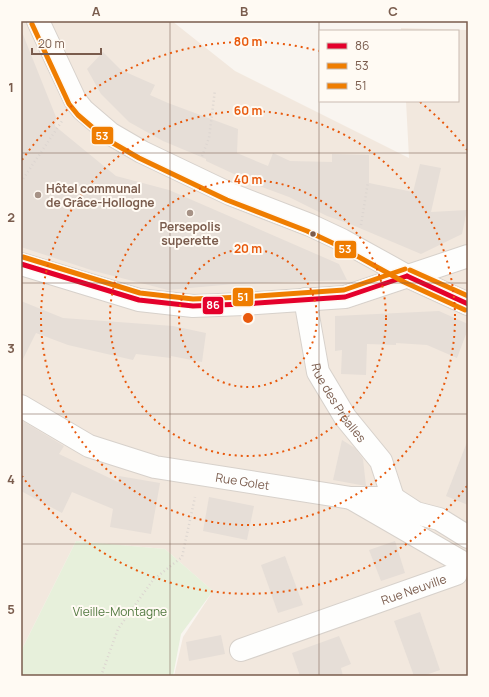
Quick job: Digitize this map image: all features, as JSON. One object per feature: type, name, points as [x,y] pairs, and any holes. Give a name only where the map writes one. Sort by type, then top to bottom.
[{"type":"street","points":[[38,21],[75,100],[83,110],[111,134],[142,152],[230,194],[310,225],[356,247],[407,276],[468,304]]},
{"type":"street","points":[[21,264],[139,300],[194,306],[345,297],[468,256]]},
{"type":"street","name":"Rue des Préalles","points":[[305,299],[318,372],[345,417],[381,461],[394,498]]},
{"type":"street","name":"Rue Golet","points":[[21,406],[89,446],[155,468],[351,498],[394,498]]},
{"type":"street","name":"Rue Neuville","points":[[241,650],[456,574],[460,561],[351,498]]},
{"type":"street","points":[[394,498],[416,513],[439,518],[468,536]]},
{"type":"path","points":[[194,176],[209,138],[215,90]]},
{"type":"path","points":[[21,182],[75,100]]},
{"type":"path","points":[[356,247],[368,182]]},
{"type":"path","points":[[101,676],[118,629],[153,580],[182,557],[200,475]]},
{"type":"shaded area","points":[[21,21],[172,21],[235,71],[409,158],[406,102],[459,102],[459,30],[401,30],[401,28],[468,30],[468,676],[174,676],[183,637],[213,591],[165,549],[76,541],[21,651]]},
{"type":"green space","name":"Vieille-Montagne","points":[[76,541],[165,549],[213,591],[181,634],[173,676],[107,676],[105,674],[99,676],[21,676],[21,651]]},
{"type":"building","points":[[21,32],[56,117],[55,126],[116,176],[169,190],[339,264],[347,280],[234,284],[168,290],[94,271],[21,247]]},
{"type":"building","points":[[103,52],[121,70],[155,85],[150,95],[238,129],[237,153],[268,166],[273,153],[290,161],[332,162],[332,154],[369,155],[369,183],[413,192],[420,164],[441,168],[431,212],[467,210],[462,234],[421,254],[350,224],[327,216],[289,197],[262,187],[206,161],[206,159],[163,141],[129,122],[101,94],[87,69]]},
{"type":"building","points":[[21,301],[63,318],[173,326],[206,333],[202,362],[171,356],[171,358],[136,354],[133,360],[68,345],[36,333],[21,363]]},
{"type":"building","points":[[439,311],[468,324],[468,329],[457,358],[427,345],[396,343],[396,345],[367,344],[366,375],[341,374],[342,350],[335,351],[335,316]]},
{"type":"building","points":[[21,420],[64,446],[59,454],[118,482],[119,476],[160,483],[151,534],[110,527],[113,509],[72,492],[62,513],[21,491]]},
{"type":"building","points":[[342,440],[355,448],[363,459],[366,486],[333,480]]},
{"type":"building","points":[[467,442],[468,443],[468,505],[446,496]]},
{"type":"building","points":[[209,497],[254,506],[247,540],[203,531]]},
{"type":"building","points":[[395,541],[405,573],[381,581],[369,550]]},
{"type":"building","points":[[285,556],[303,605],[278,613],[261,565]]},
{"type":"building","points":[[420,612],[440,670],[423,676],[414,676],[394,621]]},
{"type":"building","points":[[221,635],[225,654],[189,661],[186,642]]},
{"type":"building","points":[[339,636],[351,664],[341,668],[343,676],[300,676],[292,653]]},
{"type":"transit line","name":"53","points":[[32,24],[69,104],[78,115],[106,139],[139,158],[227,200],[307,231],[339,246],[404,282],[465,310]]},
{"type":"transit line","name":"51","points":[[23,257],[140,293],[193,299],[344,290],[405,269]]},
{"type":"transit line","name":"86","points":[[21,264],[139,300],[193,306],[345,297],[407,276]]},
{"type":"transit line","name":"51","points":[[410,270],[468,296]]},
{"type":"transit line","name":"86","points":[[407,276],[468,304]]},
{"type":"place","name":"Hôtel communal de Grâce-Hollogne","points":[[38,195]]},
{"type":"place","name":"Persepolis superette","points":[[190,213]]}]
